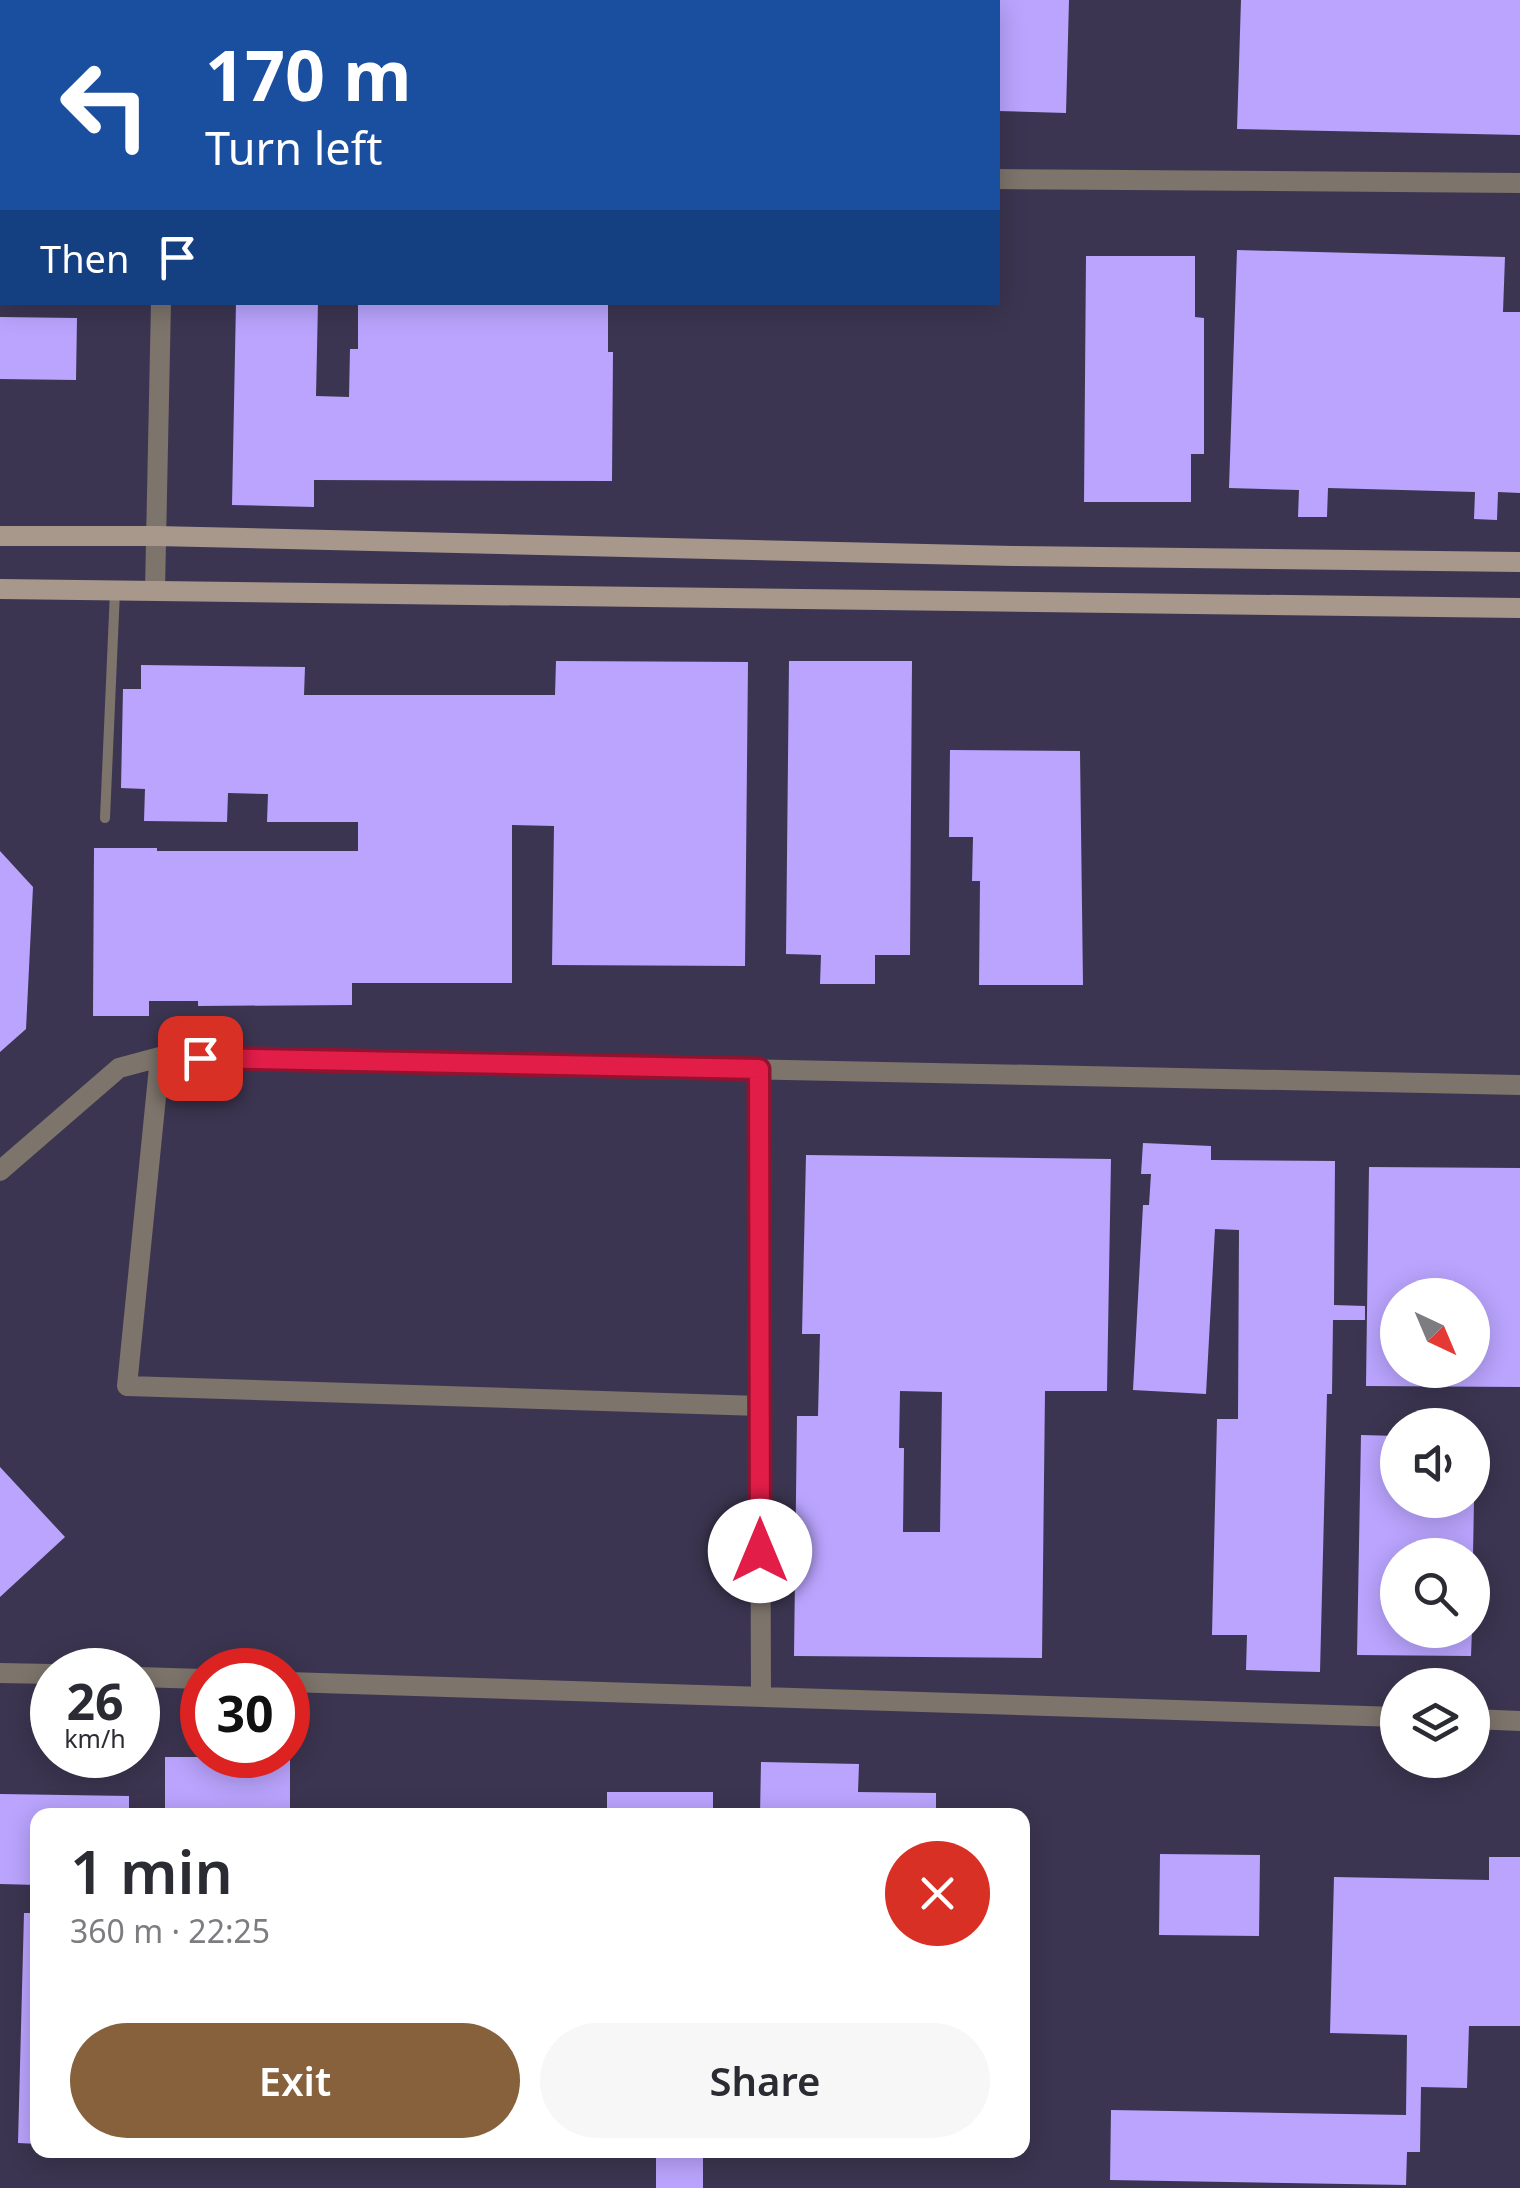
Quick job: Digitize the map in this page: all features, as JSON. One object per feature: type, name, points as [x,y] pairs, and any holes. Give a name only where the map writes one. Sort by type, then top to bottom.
[{"type":"main road","points":[[0,536],[1520,562]]},
{"type":"main road","points":[[0,588],[1520,608]]},
{"type":"street","points":[[1000,179],[1520,183]]},
{"type":"street","points":[[156,590],[160,305]]},
{"type":"street","points":[[160,1057],[127,1386],[760,1406]]},
{"type":"street","points":[[0,1171],[118,1068],[160,1057],[1520,1085]]},
{"type":"street","points":[[759,1069],[761,1696]]},
{"type":"street","points":[[0,1673],[30,1674]]},
{"type":"street","points":[[310,1683],[1380,1716]]},
{"type":"street","points":[[1490,1719],[1520,1720]]},
{"type":"lane","points":[[104,818],[115,591]]},
{"type":"shaded area","points":[[1000,0],[1520,0],[1520,2188],[0,2188],[0,305],[1000,305]]},
{"type":"building","points":[[1000,0],[1069,0],[1066,113],[1000,111]]},
{"type":"building","points":[[1241,0],[1520,0],[1520,135],[1237,129]]},
{"type":"building","points":[[1237,250],[1505,257],[1503,312],[1520,312],[1520,493],[1498,492],[1497,520],[1474,519],[1475,492],[1328,488],[1327,517],[1298,517],[1299,490],[1229,488]]},
{"type":"building","points":[[1086,256],[1195,256],[1195,317],[1204,318],[1204,454],[1191,454],[1191,502],[1084,502]]},
{"type":"building","points":[[236,305],[318,305],[316,396],[349,397],[350,349],[358,349],[358,305],[608,305],[608,352],[613,352],[612,481],[314,480],[314,507],[232,505]]},
{"type":"building","points":[[0,317],[77,318],[76,380],[0,379]]},
{"type":"building","points":[[556,661],[748,662],[745,966],[552,965],[554,826],[512,825],[512,983],[352,983],[352,1005],[198,1006],[198,1001],[149,1001],[149,1016],[93,1016],[94,848],[358,851],[358,822],[267,822],[268,794],[228,793],[227,822],[144,821],[145,789],[121,788],[123,689],[141,689],[141,665],[305,667],[304,695],[555,695]]},
{"type":"building","points":[[789,661],[912,661],[910,955],[875,955],[875,984],[820,984],[821,955],[786,954]]},
{"type":"building","points":[[950,750],[1080,751],[1083,985],[979,985],[980,881],[972,881],[973,837],[949,837]]},
{"type":"building","points":[[0,851],[33,887],[26,1029],[0,1052]]},
{"type":"building","points":[[1143,1143],[1211,1146],[1211,1160],[1335,1161],[1334,1305],[1365,1306],[1365,1320],[1333,1320],[1332,1394],[1327,1394],[1320,1672],[1246,1670],[1247,1635],[1212,1635],[1217,1419],[1238,1419],[1239,1230],[1215,1229],[1206,1394],[1133,1390],[1143,1205],[1149,1205],[1151,1174],[1141,1174]]},
{"type":"building","points":[[806,1155],[1111,1159],[1107,1391],[1045,1391],[1042,1658],[794,1656],[797,1416],[818,1416],[820,1334],[802,1334]],"holes":[[[900,1391],[942,1392],[940,1532],[903,1532]]]},
{"type":"building","points":[[1369,1167],[1520,1168],[1520,1387],[1490,1387],[1490,1278],[1380,1278],[1380,1386],[1366,1386]]},
{"type":"building","points":[[1361,1435],[1380,1436],[1380,1518],[1474,1518],[1473,1538],[1380,1538],[1380,1648],[1471,1648],[1471,1656],[1357,1655]]},
{"type":"building","points":[[0,1467],[65,1537],[0,1597]]},
{"type":"building","points":[[165,1757],[180,1757],[180,1778],[290,1778],[290,1808],[165,1808]]},
{"type":"building","points":[[761,1762],[859,1764],[858,1792],[936,1793],[936,1808],[760,1808]]},
{"type":"building","points":[[607,1792],[713,1792],[713,1808],[607,1808]]},
{"type":"building","points":[[0,1794],[129,1796],[129,1808],[30,1808],[30,1885],[0,1884]]},
{"type":"building","points":[[1160,1854],[1260,1855],[1259,1936],[1159,1935]]},
{"type":"building","points":[[1489,1857],[1520,1857],[1520,2026],[1469,2026],[1467,2088],[1421,2087],[1420,2152],[1407,2152],[1406,2185],[1110,2180],[1111,2110],[1406,2115],[1407,2035],[1330,2033],[1334,1877],[1489,1880]]},
{"type":"building","points":[[24,1913],[30,1913],[30,2144],[18,2143]]},
{"type":"building","points":[[656,2158],[703,2158],[703,2188],[656,2188]]},
{"type":"route","points":[[200,1058],[759,1069],[760,1551]]}]
